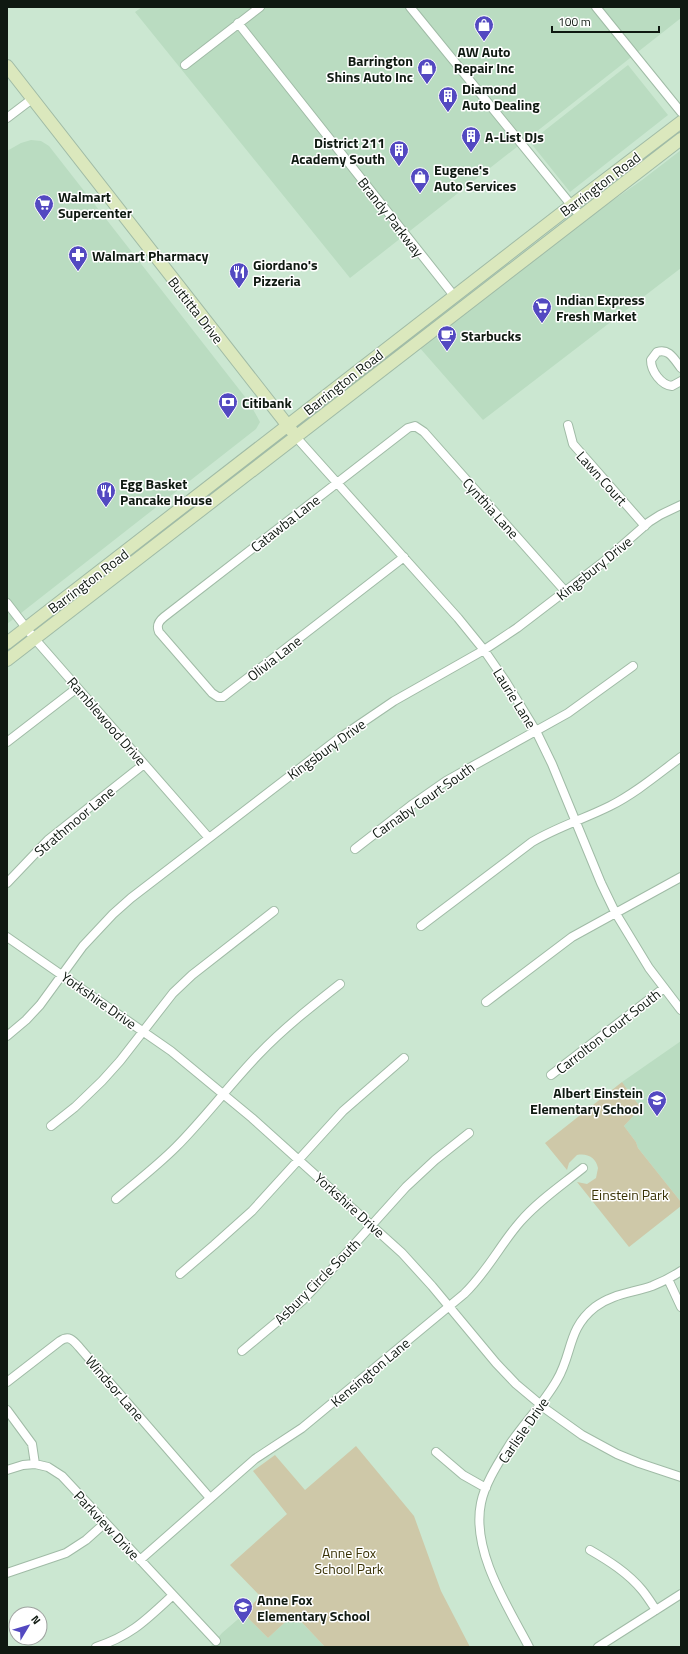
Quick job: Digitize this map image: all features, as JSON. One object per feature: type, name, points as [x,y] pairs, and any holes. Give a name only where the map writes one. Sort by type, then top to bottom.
[{"type":"main road","name":"Buttitta Drive","points":[[7,66],[287,426]]},
{"type":"main road","name":"Barrington Road","points":[[7,643],[681,122]]},
{"type":"main road","name":"Barrington Road","points":[[7,660],[681,139]]},
{"type":"main road","name":"Laurie Lane","points":[[287,426],[296,436]]},
{"type":"street","points":[[185,65],[260,7]]},
{"type":"street","points":[[410,7],[572,205],[580,217]]},
{"type":"street","points":[[596,7],[681,112]]},
{"type":"street","name":"Brandy Parkway","points":[[238,24],[455,297]]},
{"type":"street","points":[[7,118],[32,99]]},
{"type":"street","points":[[681,368],[670,353],[666,351],[657,352],[651,360],[653,369],[664,383],[672,386],[681,382]]},
{"type":"street","name":"Lawn Court","points":[[568,425],[573,444],[645,526]]},
{"type":"street","name":"Catawba Lane","points":[[158,625],[164,617],[408,428],[415,426]]},
{"type":"street","name":"Cynthia Lane","points":[[415,426],[424,432],[565,591]]},
{"type":"street","name":"Laurie Lane","points":[[296,436],[458,618],[484,650],[514,694],[536,731],[561,783],[601,883],[616,912],[635,947],[681,1010]]},
{"type":"street","name":"Kingsbury Drive","points":[[7,1036],[26,1020],[40,1005],[83,946],[113,914],[209,838],[319,752],[360,723],[417,687],[484,650],[527,621],[607,559],[645,526],[660,515],[681,505]]},
{"type":"street","name":"Olivia Lane","points":[[158,625],[159,632],[212,693],[218,697],[223,697],[404,557]]},
{"type":"street","name":"Ramblewood Drive","points":[[7,603],[34,638],[209,838]]},
{"type":"street","name":"Carnaby Court South","points":[[355,849],[413,804],[446,781],[584,703],[633,666]]},
{"type":"street","points":[[7,742],[77,688]]},
{"type":"street","points":[[421,926],[528,844],[551,831],[611,806],[631,794],[681,757]]},
{"type":"street","name":"Strathmoor Lane","points":[[7,883],[48,840],[144,764]]},
{"type":"street","points":[[486,1002],[563,943],[681,877]]},
{"type":"street","points":[[51,1126],[75,1107],[120,1062],[164,1002],[185,981],[274,911]]},
{"type":"street","name":"Yorkshire Drive","points":[[7,937],[143,1030],[189,1064],[223,1093],[372,1225],[407,1259],[449,1306],[496,1363],[516,1384],[540,1404],[582,1434],[617,1454],[639,1464],[681,1477]]},
{"type":"street","points":[[116,1199],[176,1147],[223,1093],[274,1040],[312,1006],[340,984]]},
{"type":"street","name":"Carrolton Court South","points":[[551,1075],[664,988]]},
{"type":"street","points":[[180,1274],[245,1217],[343,1111],[404,1058]]},
{"type":"street","name":"Asbury Circle South","points":[[242,1350],[302,1300],[334,1268],[421,1173],[469,1133]]},
{"type":"street","name":"Kensington Lane","points":[[140,1560],[255,1459],[302,1428],[449,1306],[479,1278],[515,1228],[527,1215],[542,1200],[583,1168]]},
{"type":"street","name":"Carlisle Drive","points":[[530,1647],[495,1579],[481,1540],[479,1515],[481,1502],[486,1488],[510,1444],[557,1380],[563,1368],[573,1334],[578,1324],[589,1311],[607,1299],[652,1286],[668,1279],[681,1270]]},
{"type":"street","points":[[668,1279],[681,1307]]},
{"type":"street","name":"Windsor Lane","points":[[7,1382],[60,1341],[65,1338],[70,1339],[79,1347],[210,1498]]},
{"type":"street","points":[[7,1410],[32,1444],[36,1464],[23,1465],[7,1470]]},
{"type":"street","points":[[436,1452],[463,1475],[486,1488]]},
{"type":"street","name":"Parkview Drive","points":[[36,1464],[48,1467],[58,1473],[216,1641]]},
{"type":"street","points":[[7,1573],[72,1550],[105,1523]]},
{"type":"street","points":[[590,1550],[616,1566],[634,1581],[656,1610]]},
{"type":"street","points":[[598,1647],[681,1594]]},
{"type":"street","points":[[96,1647],[115,1640],[133,1630],[173,1595]]},
{"type":"shaded area","points":[[142,7],[681,7],[681,18],[350,278],[135,12]]},
{"type":"shaded area","points":[[628,65],[668,115],[570,192],[530,142]]},
{"type":"shaded area","points":[[31,140],[41,141],[49,146],[249,402],[260,422],[256,429],[7,624],[7,151],[21,143]]},
{"type":"shaded area","points":[[681,150],[681,268],[483,420],[419,347],[579,224],[642,180]]},
{"type":"shaded area","name":"Albert Einstein Elementary School","points":[[681,1041],[681,1202],[638,1148],[636,1142],[624,1126],[641,1108],[622,1082]]},
{"type":"shaded area","name":"Anne Fox Elementary School","points":[[244,1614],[268,1638],[294,1614],[325,1647],[210,1647],[222,1633]]},
{"type":"green space","name":"Einstein Park","points":[[622,1082],[641,1108],[624,1126],[636,1142],[638,1148],[681,1202],[681,1206],[629,1247],[577,1182],[587,1184],[596,1178],[598,1168],[595,1161],[591,1157],[585,1155],[577,1155],[569,1163],[567,1170],[545,1143]]},
{"type":"green space","name":"Anne Fox School Park","points":[[356,1446],[414,1516],[441,1591],[470,1647],[325,1647],[294,1614],[268,1638],[244,1614],[260,1596],[230,1565],[287,1514],[253,1471],[275,1455],[305,1490]]},
{"type":"place","name":"AW Auto Repair Inc","points":[[484,42]]},
{"type":"place","name":"Barrington Shins Auto Inc","points":[[427,85]]},
{"type":"place","name":"Diamond Auto Dealing","points":[[448,113]]},
{"type":"place","name":"A-List DJs","points":[[471,153]]},
{"type":"place","name":"District 211 Academy South","points":[[399,167]]},
{"type":"place","name":"Eugene's Auto Services","points":[[420,194]]},
{"type":"place","name":"Walmart Supercenter","points":[[44,221]]},
{"type":"place","name":"Walmart Pharmacy","points":[[78,272]]},
{"type":"place","name":"Giordano's Pizzeria","points":[[239,289]]},
{"type":"place","name":"Indian Express Fresh Market","points":[[542,324]]},
{"type":"place","name":"Starbucks","points":[[447,352]]},
{"type":"place","name":"Citibank","points":[[228,419]]},
{"type":"place","name":"Egg Basket Pancake House","points":[[106,508]]},
{"type":"place","name":"Albert Einstein Elementary School","points":[[657,1117]]},
{"type":"place","name":"Anne Fox Elementary School","points":[[243,1624]]}]
